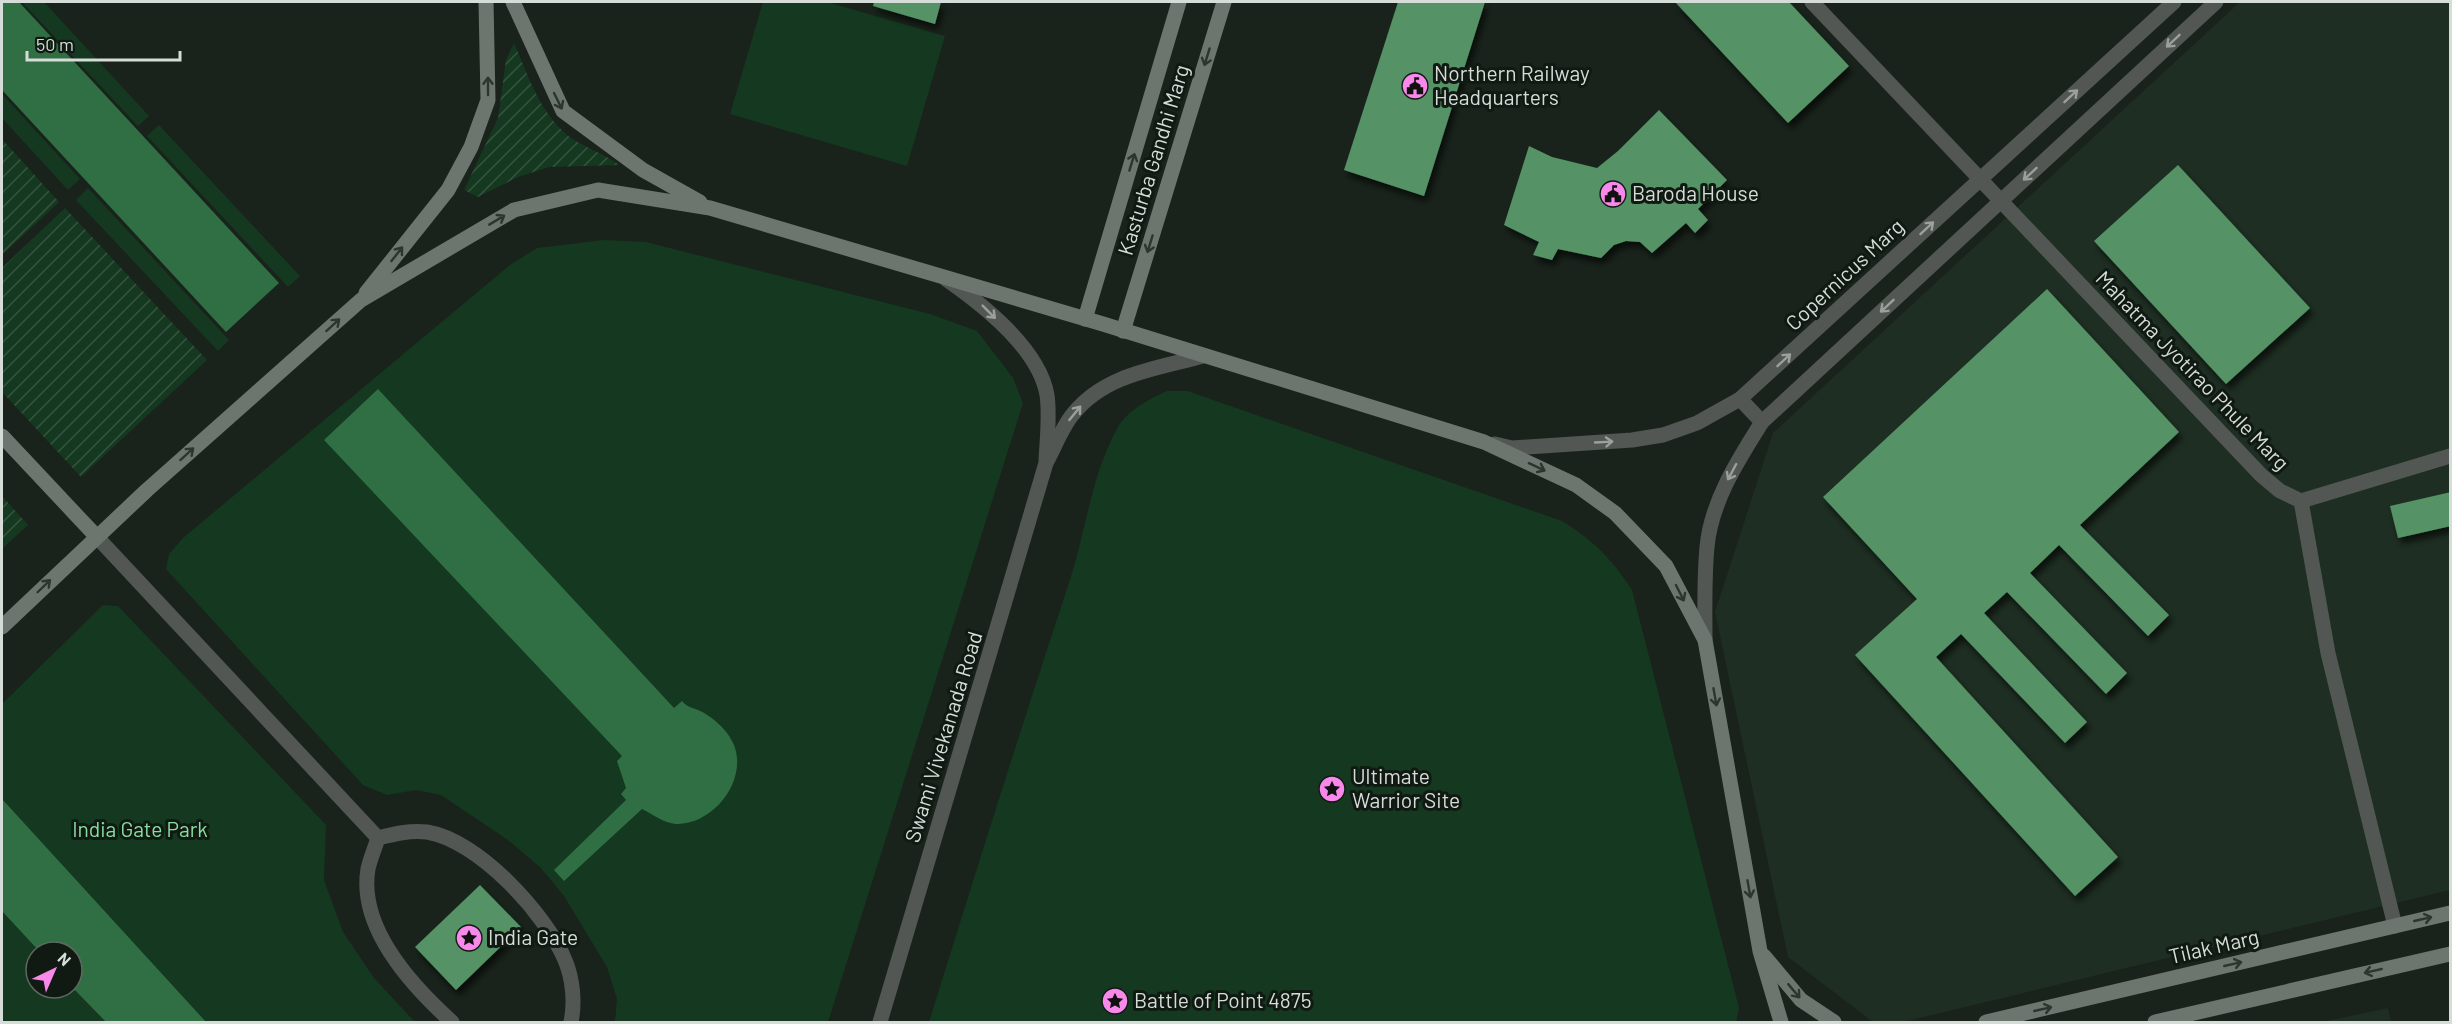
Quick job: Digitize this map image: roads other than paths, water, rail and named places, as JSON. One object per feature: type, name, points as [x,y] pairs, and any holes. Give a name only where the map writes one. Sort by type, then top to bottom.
[{"type":"main road","name":"Kasturba Gandhi Marg","points":[[1085,319],[1179,2]]},
{"type":"main road","name":"Kasturba Gandhi Marg","points":[[1123,331],[1224,2]]},
{"type":"main road","points":[[2,627],[96,536],[361,300],[448,190],[471,147],[488,100],[486,4]]},
{"type":"main road","points":[[514,6],[563,111],[643,170],[710,208]]},
{"type":"main road","points":[[361,300],[514,210],[598,189],[710,208],[1085,319],[1484,442],[1576,485],[1615,513],[1666,566],[1705,640],[1760,951],[1781,1023]]},
{"type":"main road","points":[[2,436],[96,536]]},
{"type":"main road","name":"Tilak Marg","points":[[1986,1023],[2451,913]]},
{"type":"main road","points":[[1760,951],[1801,1000],[1834,1023]]},
{"type":"main road","points":[[2155,1023],[2451,954]]},
{"type":"street","name":"Mahatma Jyotirao Phule Marg","points":[[1812,2],[2261,476],[2280,491],[2301,501]]},
{"type":"street","name":"Copernicus Marg","points":[[1484,442],[1512,448],[1632,440],[1663,435],[1696,423],[1740,399],[2174,2]]},
{"type":"street","points":[[1705,640],[1707,545],[1726,483],[1762,422],[2216,2]]},
{"type":"street","points":[[942,277],[977,301],[1032,360],[1047,395],[1046,463]]},
{"type":"street","points":[[1046,463],[1072,415],[1094,392],[1128,375],[1203,356]]},
{"type":"street","points":[[1740,399],[1762,422]]},
{"type":"street","points":[[2395,926],[2328,653],[2301,501],[2451,456]]},
{"type":"street","name":"Swami Vivekanada Road","points":[[879,1023],[1046,463]]},
{"type":"street","points":[[96,536],[378,838]]},
{"type":"street","points":[[378,838],[403,832],[428,832],[450,840],[474,854],[519,892],[566,960],[575,1005],[571,1023]]},
{"type":"street","points":[[378,838],[368,869],[368,890],[381,937],[411,982],[452,1023]]},
{"type":"place","name":"Northern Railway Headquarters","points":[[1415,86]]},
{"type":"place","name":"Baroda House","points":[[1613,194]]},
{"type":"place","name":"Ultimate Warrior Site","points":[[1332,789]]},
{"type":"place","name":"India Gate","points":[[469,938]]},
{"type":"place","name":"Battle of Point 4875","points":[[1115,1001]]},
{"type":"park label","name":"India Gate Park","points":[[140,830]]}]
